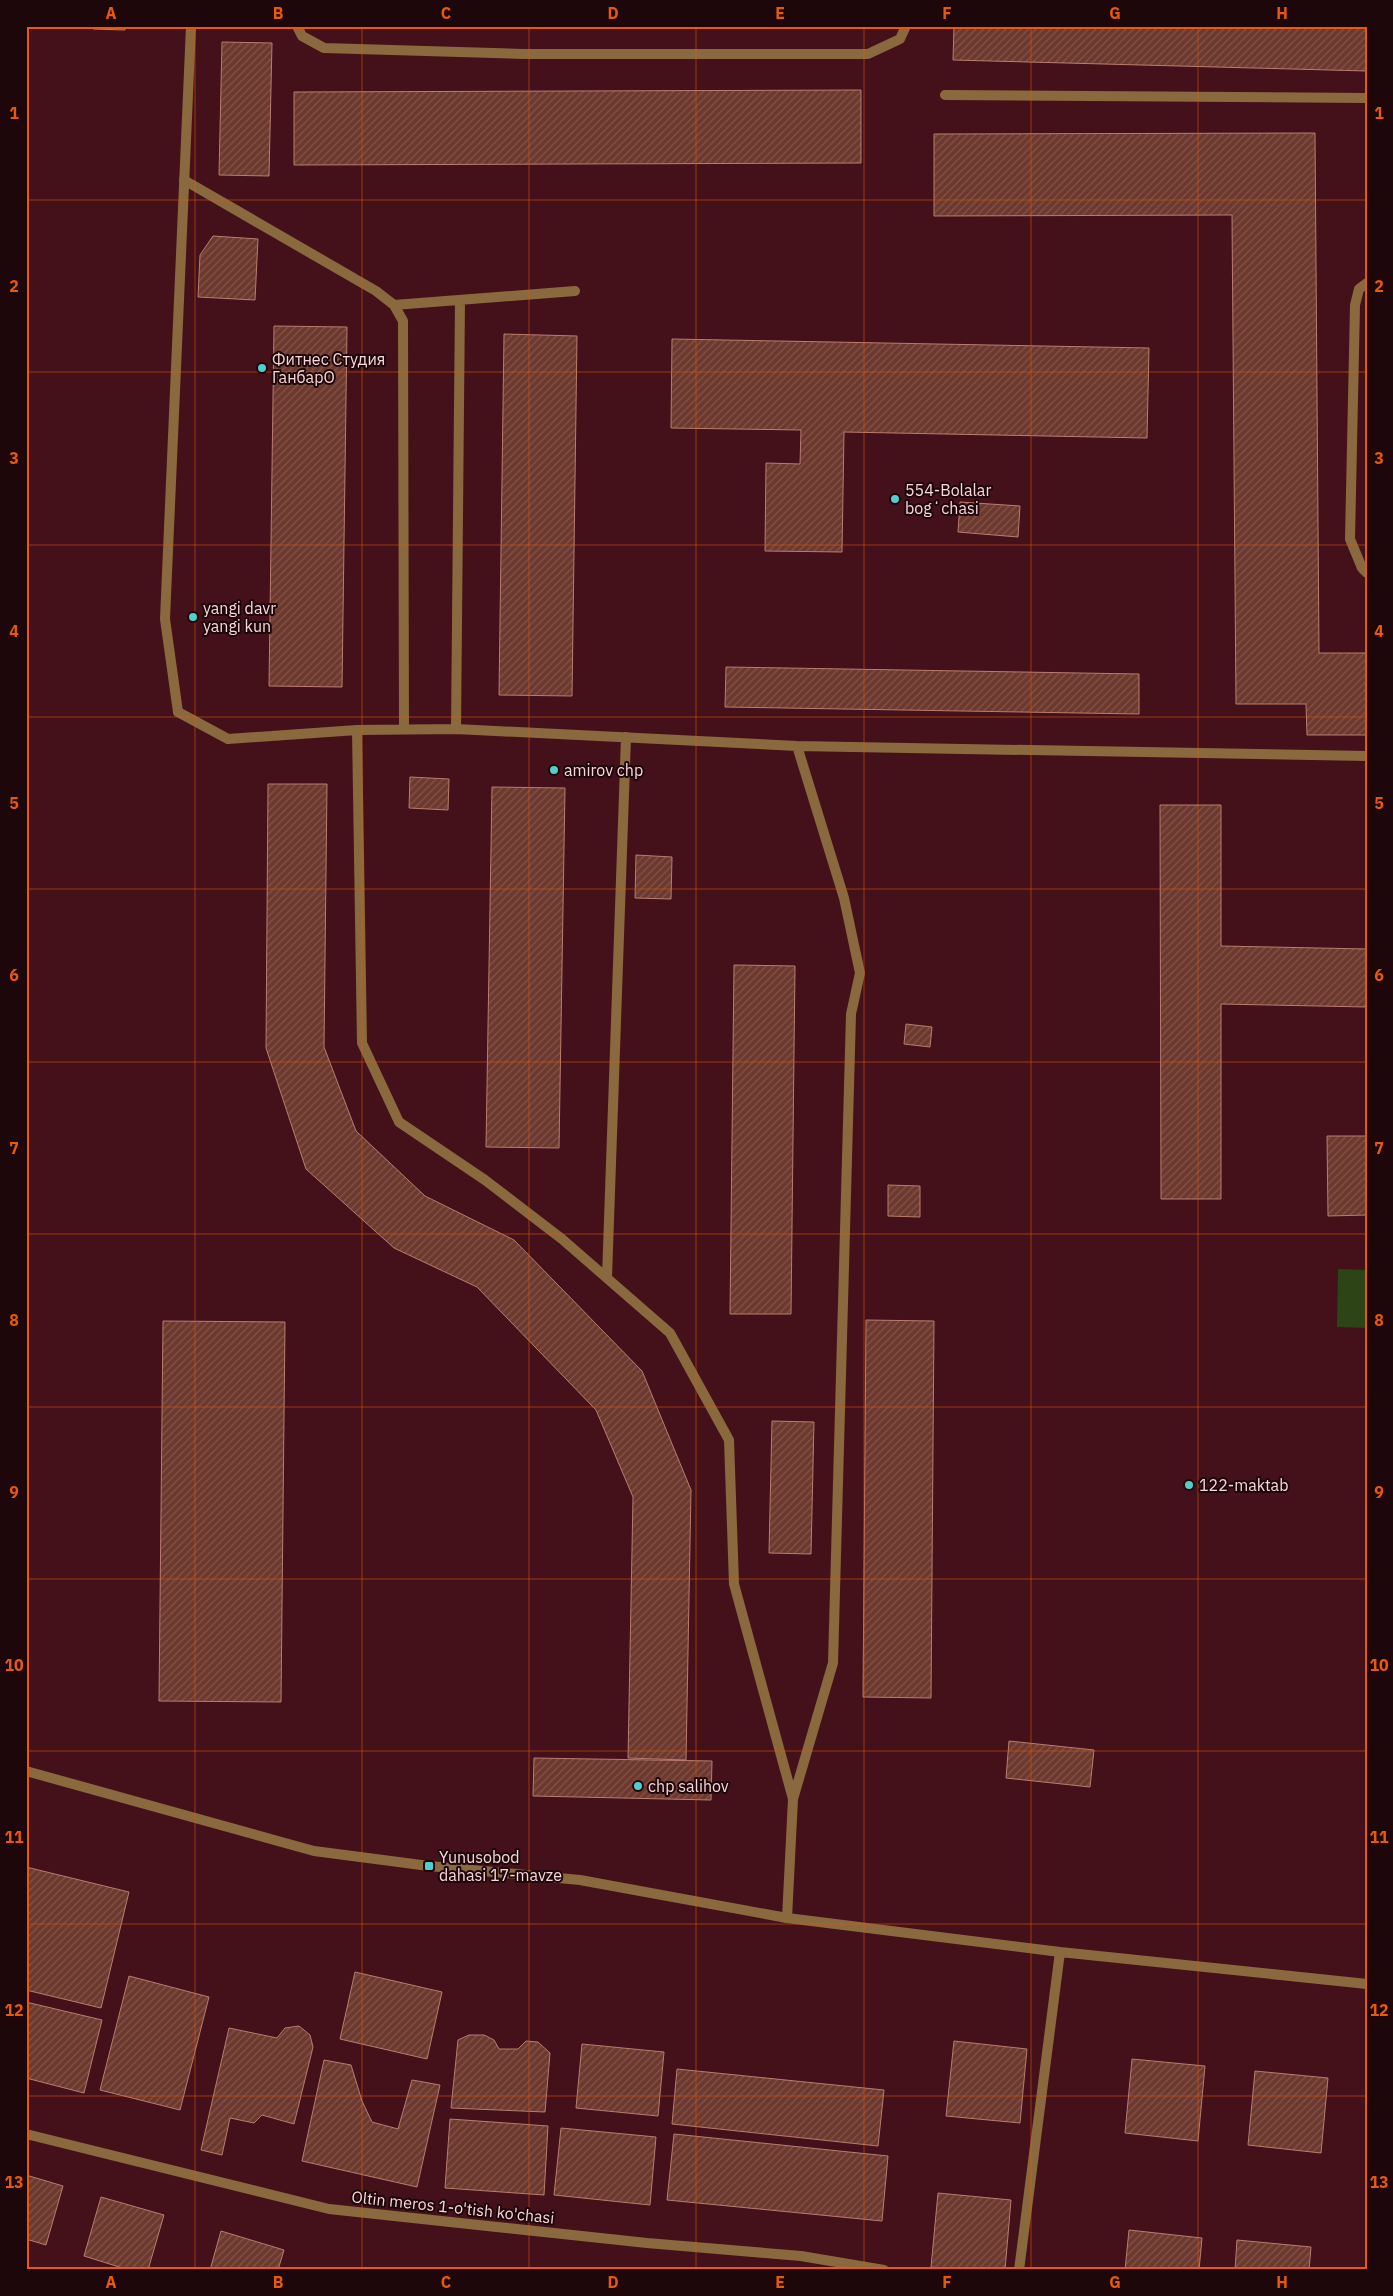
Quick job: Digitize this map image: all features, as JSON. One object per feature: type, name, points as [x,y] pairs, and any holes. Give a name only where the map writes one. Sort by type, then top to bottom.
[{"type":"street","points":[[191,26],[164,620],[178,712],[228,739],[357,730],[456,729],[796,746],[1367,756]]},
{"type":"street","points":[[297,26],[302,36],[324,48],[523,54],[868,54],[900,39],[906,26]]},
{"type":"street","points":[[945,95],[1367,98]]},
{"type":"street","points":[[184,180],[376,291],[394,305],[403,322],[404,729]]},
{"type":"street","points":[[1367,283],[1359,288],[1355,305],[1350,539],[1362,568],[1367,573]]},
{"type":"street","points":[[394,305],[575,291]]},
{"type":"street","points":[[456,729],[460,300]]},
{"type":"street","points":[[357,730],[362,1043],[399,1122],[485,1180],[562,1238],[670,1333],[729,1440],[734,1584],[793,1799]]},
{"type":"street","points":[[606,1277],[626,737]]},
{"type":"street","points":[[787,1918],[793,1799],[834,1663],[851,1014],[860,973],[844,898],[796,746]]},
{"type":"street","points":[[26,1771],[314,1851],[429,1866],[580,1880],[787,1918],[1060,1952],[1367,1984]]},
{"type":"street","points":[[1019,2270],[1060,1952]]},
{"type":"street","name":"Oltin meros 1-o'tish ko'chasi","points":[[26,2134],[329,2209],[647,2243],[801,2256],[884,2270]]},
{"type":"green space","points":[[1338,1269],[1367,1270],[1367,1328],[1337,1327]]},
{"type":"building","points":[[93,26],[125,26],[125,30],[93,29]]},
{"type":"building","points":[[954,26],[1367,26],[1367,71],[953,60]]},
{"type":"building","points":[[222,42],[272,43],[269,176],[219,175]]},
{"type":"building","points":[[861,90],[861,163],[294,165],[294,92]]},
{"type":"building","points":[[1315,133],[1319,653],[1367,653],[1367,735],[1307,735],[1306,704],[1236,704],[1232,215],[934,216],[934,134]]},
{"type":"building","points":[[213,236],[258,239],[255,300],[198,297],[200,255]]},
{"type":"building","points":[[274,326],[347,327],[342,687],[269,686]]},
{"type":"building","points":[[504,334],[577,336],[572,696],[499,695]]},
{"type":"building","points":[[672,339],[1149,348],[1147,438],[844,432],[842,552],[765,551],[766,463],[800,464],[801,430],[671,428]]},
{"type":"building","points":[[960,502],[1020,506],[1018,537],[958,532]]},
{"type":"building","points":[[726,667],[1139,674],[1139,714],[725,707]]},
{"type":"building","points":[[410,777],[449,779],[448,810],[409,808]]},
{"type":"building","points":[[268,784],[327,784],[324,1047],[356,1131],[425,1196],[514,1240],[642,1371],[691,1490],[686,1760],[628,1758],[633,1497],[596,1410],[477,1287],[394,1248],[306,1169],[266,1048]]},
{"type":"building","points":[[492,787],[565,788],[559,1148],[486,1147]]},
{"type":"building","points":[[1160,805],[1221,805],[1221,946],[1367,949],[1367,1007],[1221,1004],[1221,1199],[1161,1199]]},
{"type":"building","points":[[636,855],[672,857],[671,899],[635,898]]},
{"type":"building","points":[[734,965],[795,966],[791,1314],[730,1314]]},
{"type":"building","points":[[906,1024],[932,1027],[930,1047],[904,1044]]},
{"type":"building","points":[[1327,1136],[1367,1136],[1367,1215],[1328,1216]]},
{"type":"building","points":[[888,1185],[920,1186],[920,1217],[888,1216]]},
{"type":"building","points":[[866,1320],[934,1321],[931,1698],[863,1697]]},
{"type":"building","points":[[163,1321],[285,1322],[281,1702],[159,1701]]},
{"type":"building","points":[[772,1421],[814,1422],[811,1554],[769,1553]]},
{"type":"building","points":[[1009,1741],[1094,1750],[1090,1787],[1006,1778]]},
{"type":"building","points":[[534,1758],[712,1761],[711,1800],[533,1796]]},
{"type":"building","points":[[26,1867],[129,1892],[101,2008],[26,1990]]},
{"type":"building","points":[[355,1972],[442,1992],[427,2059],[340,2039]]},
{"type":"building","points":[[129,1976],[209,1997],[180,2110],[100,2090]]},
{"type":"building","points":[[26,2002],[102,2020],[84,2093],[26,2078]]},
{"type":"building","points":[[299,2026],[310,2035],[313,2047],[294,2124],[262,2115],[254,2123],[230,2118],[222,2155],[201,2150],[229,2028],[277,2038],[285,2028]]},
{"type":"building","points":[[469,2035],[484,2035],[494,2040],[499,2049],[518,2049],[526,2041],[538,2042],[550,2053],[545,2112],[451,2108],[458,2040]]},
{"type":"building","points":[[954,2041],[1027,2049],[1020,2123],[946,2116]]},
{"type":"building","points":[[582,2044],[664,2052],[658,2116],[576,2108]]},
{"type":"building","points":[[1132,2059],[1205,2066],[1198,2141],[1125,2133]]},
{"type":"building","points":[[324,2060],[351,2065],[362,2101],[372,2122],[398,2129],[412,2080],[440,2085],[417,2187],[302,2161]]},
{"type":"building","points":[[677,2069],[884,2090],[878,2146],[672,2124]]},
{"type":"building","points":[[1255,2071],[1328,2078],[1321,2153],[1248,2145]]},
{"type":"building","points":[[450,2119],[548,2126],[544,2195],[445,2188]]},
{"type":"building","points":[[561,2128],[656,2137],[650,2205],[554,2195]]},
{"type":"building","points":[[674,2134],[888,2156],[882,2221],[667,2200]]},
{"type":"building","points":[[26,2175],[63,2186],[46,2245],[26,2239]]},
{"type":"building","points":[[938,2193],[1011,2200],[1005,2270],[957,2270],[931,2267]]},
{"type":"building","points":[[101,2197],[164,2215],[148,2270],[129,2270],[84,2256]]},
{"type":"building","points":[[1129,2230],[1202,2238],[1199,2270],[1125,2270]]},
{"type":"building","points":[[221,2231],[284,2250],[278,2270],[210,2270]]},
{"type":"building","points":[[1237,2240],[1311,2247],[1309,2270],[1235,2270]]},
{"type":"place","name":"Фитнес Студия ГанбарО","points":[[262,368]]},
{"type":"place","name":"554-Bolalar bogʻchasi","points":[[895,499]]},
{"type":"place","name":"yangi davr yangi kun","points":[[193,617]]},
{"type":"place","name":"amirov chp","points":[[554,770]]},
{"type":"place","name":"122-maktab","points":[[1189,1485]]},
{"type":"place","name":"chp salihov","points":[[638,1786]]},
{"type":"place","name":"Yunusobod dahasi 17-mavze","points":[[429,1866]]}]
